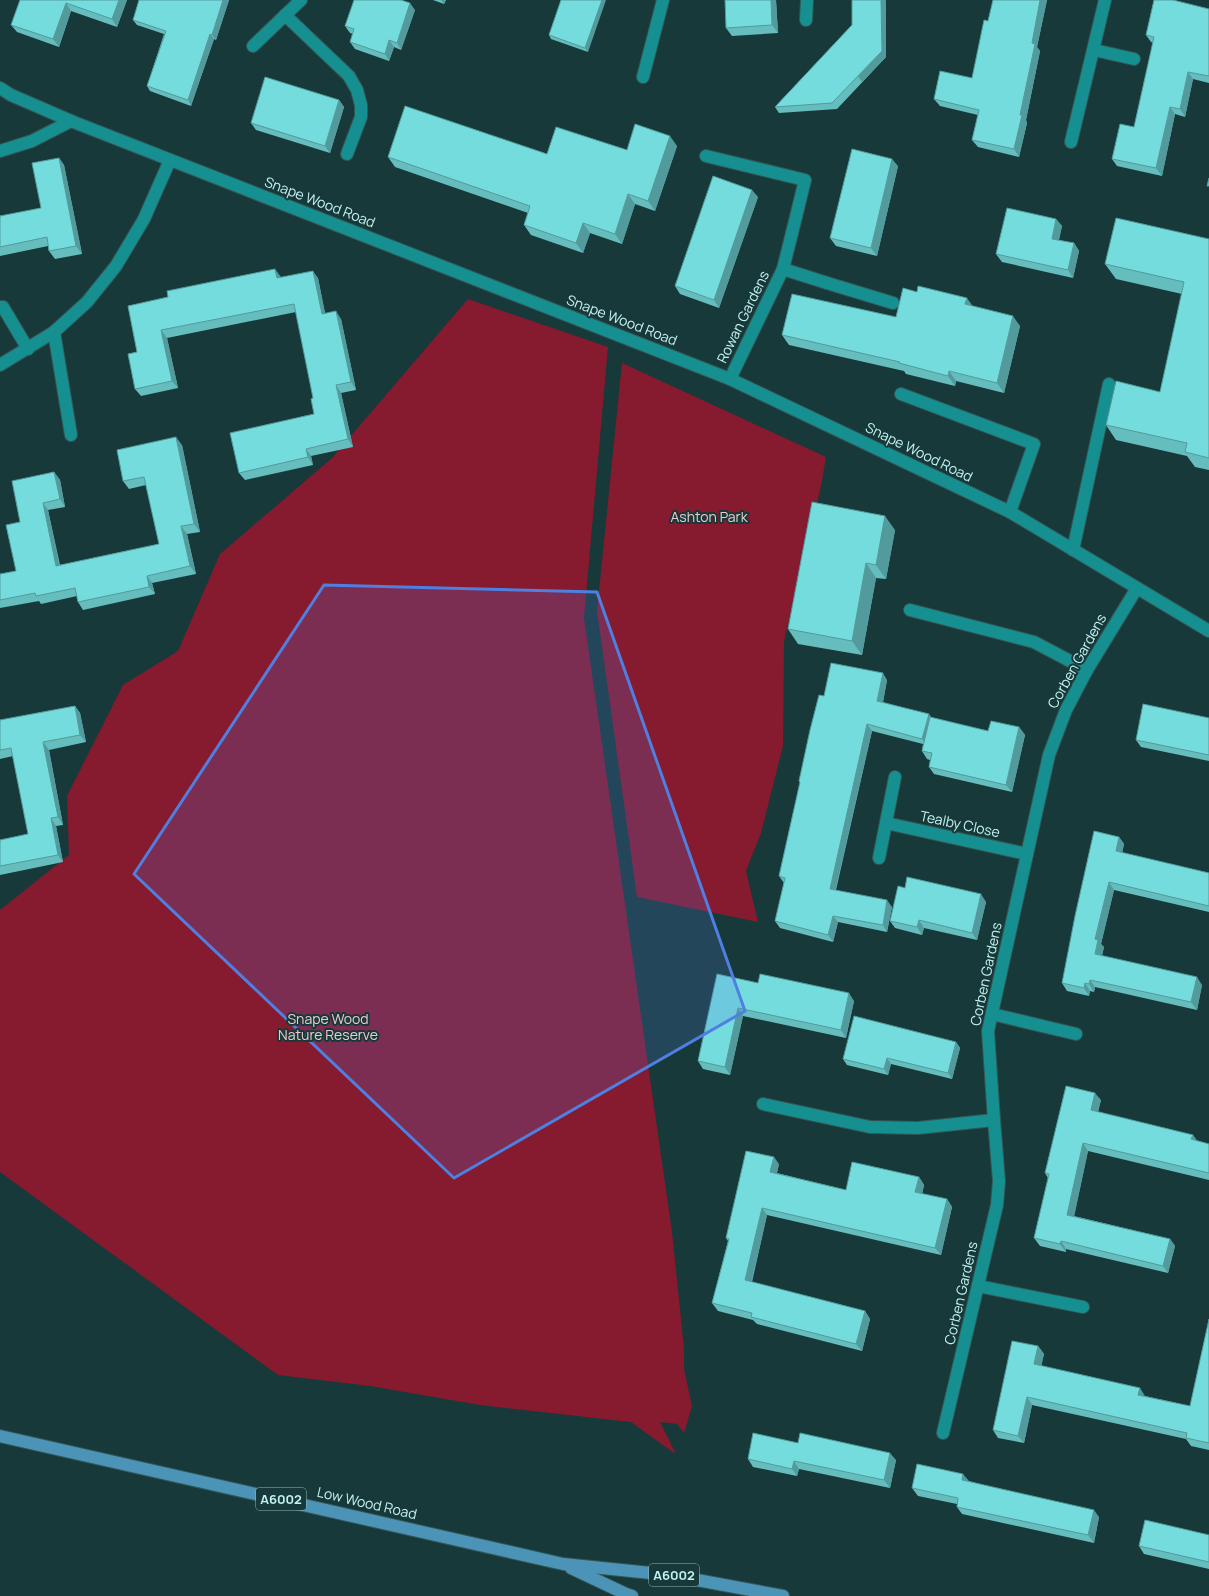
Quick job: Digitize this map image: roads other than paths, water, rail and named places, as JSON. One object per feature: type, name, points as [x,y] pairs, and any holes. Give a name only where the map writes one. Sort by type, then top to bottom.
[{"type":"main road","name":"Low Wood Road","points":[[0,1436],[562,1564],[670,1575],[783,1596]]},
{"type":"main road","name":"Low Wood Road","points":[[562,1564],[632,1596]]},
{"type":"street","points":[[253,46],[301,0]]},
{"type":"street","points":[[644,77],[663,0]]},
{"type":"street","points":[[806,20],[808,0]]},
{"type":"street","points":[[1071,142],[1105,0]]},
{"type":"street","points":[[285,15],[349,76],[357,90],[361,105],[361,118],[347,154]]},
{"type":"street","points":[[1094,50],[1134,59]]},
{"type":"street","name":"Snape Wood Road","points":[[0,88],[11,95],[70,121],[730,379],[1010,512],[1209,631]]},
{"type":"street","points":[[0,151],[32,140],[70,121]]},
{"type":"street","name":"Rowan Gardens","points":[[706,156],[805,180],[783,269],[730,379]]},
{"type":"street","points":[[0,366],[54,332],[87,302],[116,266],[144,219],[170,160]]},
{"type":"street","name":"Rowan Gardens","points":[[783,269],[893,303]]},
{"type":"street","points":[[0,307],[3,307],[28,349]]},
{"type":"street","points":[[54,332],[72,435]]},
{"type":"street","points":[[1073,550],[1109,384]]},
{"type":"street","points":[[901,394],[1034,444],[1010,512]]},
{"type":"street","name":"Corben Gardens","points":[[943,1434],[997,1204],[999,1181],[988,1031],[1048,755],[1066,710],[1087,670],[1137,588]]},
{"type":"street","points":[[910,610],[1034,642],[1087,670]]},
{"type":"street","points":[[879,858],[895,777]]},
{"type":"street","name":"Tealby Close","points":[[886,823],[1027,854]]},
{"type":"street","points":[[992,1014],[1076,1034]]},
{"type":"street","points":[[763,1104],[870,1127],[918,1128],[994,1120]]},
{"type":"street","points":[[978,1286],[1083,1307]]},
{"type":"park label","name":"Ashton Park","points":[[709,517]]},
{"type":"park label","name":"Snape Wood Nature Reserve","points":[[328,1028]]}]
